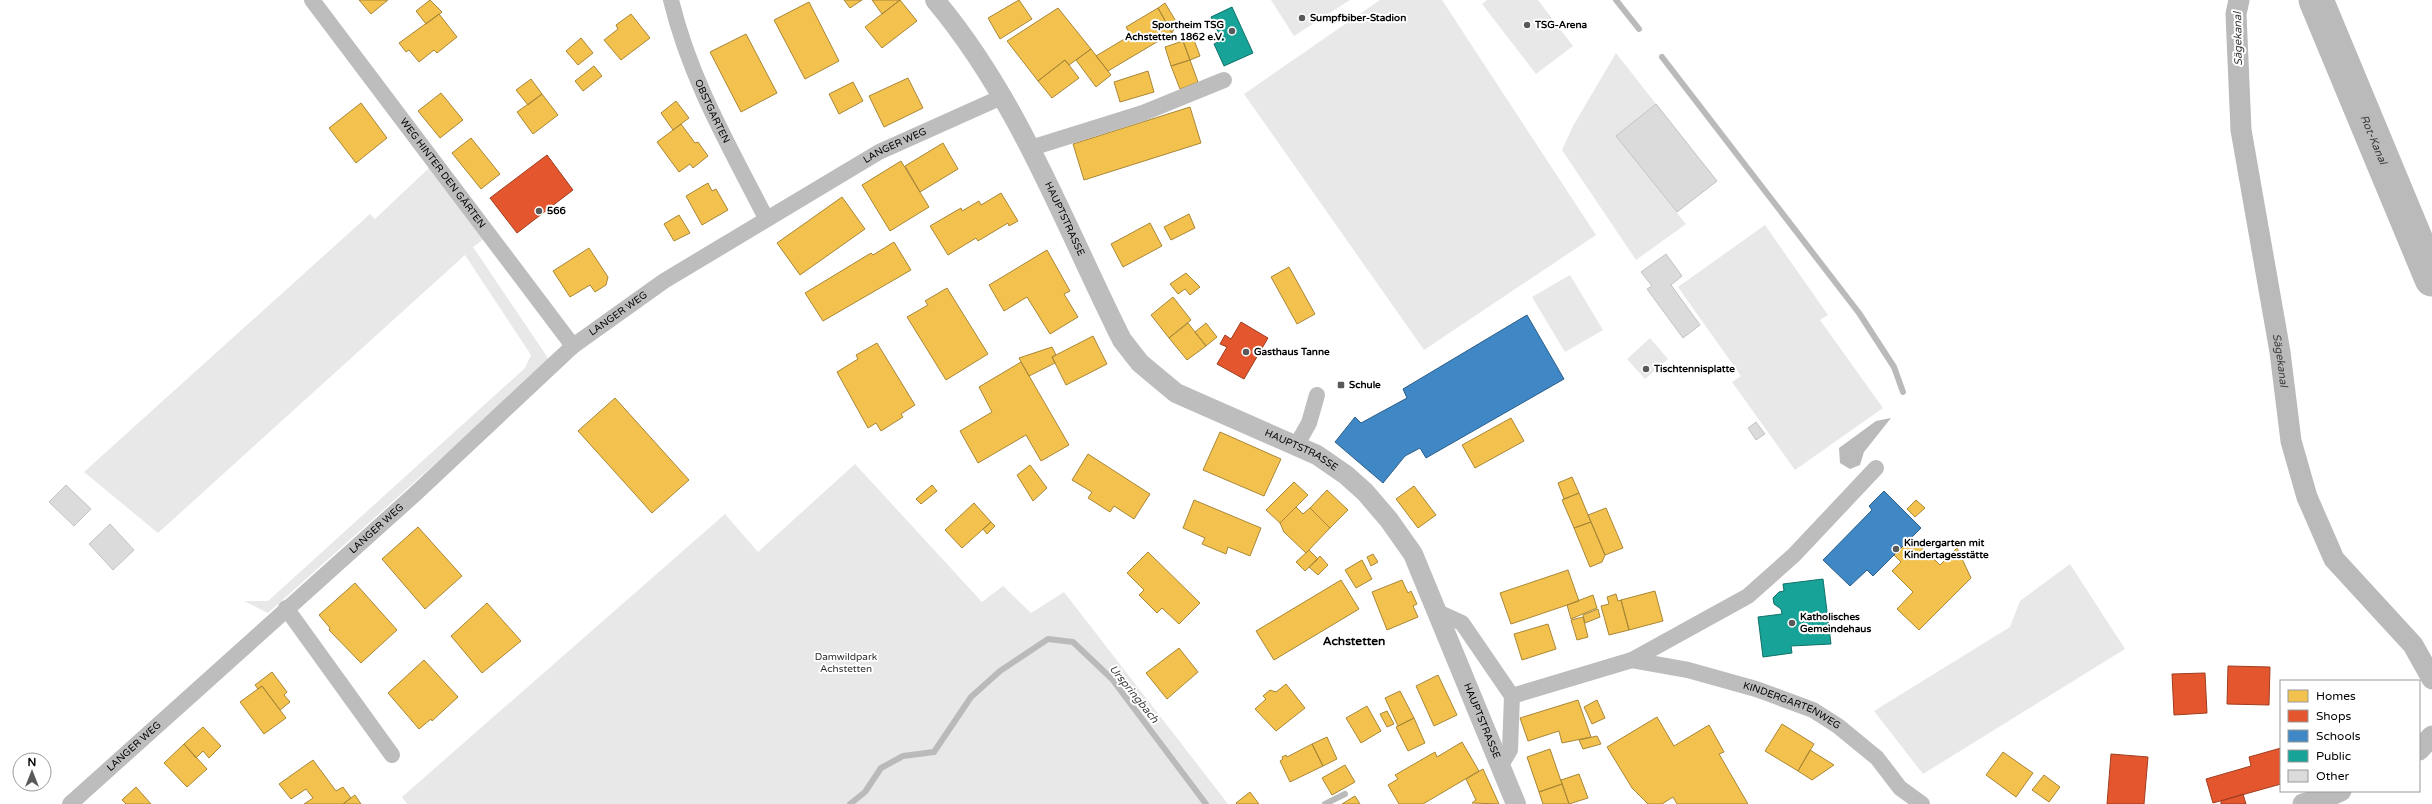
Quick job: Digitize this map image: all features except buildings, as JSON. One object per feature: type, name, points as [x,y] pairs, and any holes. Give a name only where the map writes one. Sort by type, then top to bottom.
[{"type":"street","name":"WEG HINTER DEN GÄRTEN","points":[[312,0],[573,346]]},
{"type":"street","name":"OBSTGARTEN","points":[[671,0],[680,37],[696,81],[766,218]]},
{"type":"street","name":"HAUPTSTRASSE","points":[[935,0],[976,53],[1004,96],[1031,148],[1122,340],[1140,363],[1176,393],[1317,455],[1365,492],[1389,520],[1413,554],[1440,613],[1516,804]]},
{"type":"street","points":[[1031,148],[1143,113],[1224,80]]},
{"type":"street","name":"LANGER WEG","points":[[70,804],[286,608],[414,495],[573,346],[664,281],[766,218],[879,152],[1004,96]]},
{"type":"street","points":[[1296,446],[1309,423],[1317,394]]},
{"type":"street","name":"KINDERGARTENWEG","points":[[1512,696],[1632,660],[1748,596],[1794,555],[1876,468]]},
{"type":"street","points":[[286,608],[392,755]]},
{"type":"street","points":[[1440,613],[1462,623],[1512,696],[1510,750],[1501,765]]},
{"type":"street","name":"KINDERGARTENWEG","points":[[1632,660],[1688,670],[1756,689],[1813,710],[1838,726],[1877,758],[1900,788],[1922,804]]},
{"type":"green space","name":"Sumpfbiber-Stadion","points":[[1271,0],[1350,0],[1294,36]]},
{"type":"green space","points":[[1380,0],[1442,0],[1596,235],[1424,350],[1244,94]]},
{"type":"green space","name":"TSG-Arena","points":[[1487,0],[1538,0],[1573,46],[1536,74],[1482,4]]},
{"type":"green space","points":[[1616,53],[1656,104],[1616,136],[1686,224],[1636,260],[1562,150],[1573,126]]},
{"type":"green space","points":[[430,167],[484,239],[473,247],[550,361],[268,613],[244,601],[268,601],[525,368],[531,355],[465,255],[158,533],[84,472],[370,214],[375,219]]},
{"type":"green space","points":[[1765,225],[1828,315],[1820,320],[1883,408],[1795,470],[1732,382],[1741,376],[1678,287]]},
{"type":"green space","points":[[1570,275],[1603,330],[1565,352],[1532,297]]},
{"type":"green space","name":"Tischtennisplatte","points":[[1650,338],[1668,359],[1645,379],[1627,359]]},
{"type":"green space","name":"Damwildpark Achstetten","points":[[855,464],[982,602],[1003,586],[1031,613],[1064,592],[1228,804],[407,804],[402,797],[725,514],[758,552]]},
{"type":"green space","points":[[2070,564],[2125,649],[1923,774],[1874,711],[2010,627],[2020,601]]},
{"type":"shaded area","points":[[1891,418],[1864,452],[1860,465],[1850,469],[1840,463],[1839,448],[1876,421]]},
{"type":"waterway","points":[[1616,0],[1639,29]]},
{"type":"waterway","name":"Sägekanal","points":[[2239,0],[2236,14],[2241,130],[2280,352],[2291,441],[2307,497],[2334,559],[2413,645],[2432,679]]},
{"type":"waterway","name":"Rot-Kanal","points":[[2316,0],[2432,279]]},
{"type":"waterway","points":[[1662,57],[1859,313],[1894,367],[1903,392]]},
{"type":"waterway","name":"Urspringbach","points":[[850,804],[865,792],[881,768],[903,756],[934,752],[971,697],[1000,671],[1048,639],[1073,642],[1112,679],[1206,804]]},
{"type":"waterway","name":"Sägekanal","points":[[2420,749],[2432,736]]},
{"type":"waterway","name":"Sägekanal","points":[[2303,804],[2325,798],[2339,792]]},
{"type":"waterway","name":"Urspringbach","points":[[1325,804],[1345,794]]},
{"type":"place","name":"Sumpfbiber-Stadion","points":[[1302,18]]},
{"type":"place","name":"TSG-Arena","points":[[1527,25]]},
{"type":"place","name":"Sportheim TSG Achstetten 1862 e.V.","points":[[1232,31]]},
{"type":"place","name":"566","points":[[539,211]]},
{"type":"place","name":"Gasthaus Tanne","points":[[1246,352]]},
{"type":"place","name":"Tischtennisplatte","points":[[1646,369]]},
{"type":"place","name":"Schule","points":[[1341,385]]},
{"type":"place","name":"Kindergarten mit Kindertagesstätte","points":[[1896,549]]},
{"type":"place","name":"Katholisches Gemeindehaus","points":[[1792,623]]},
{"type":"district","name":"Achstetten","points":[[1354,641]]}]
